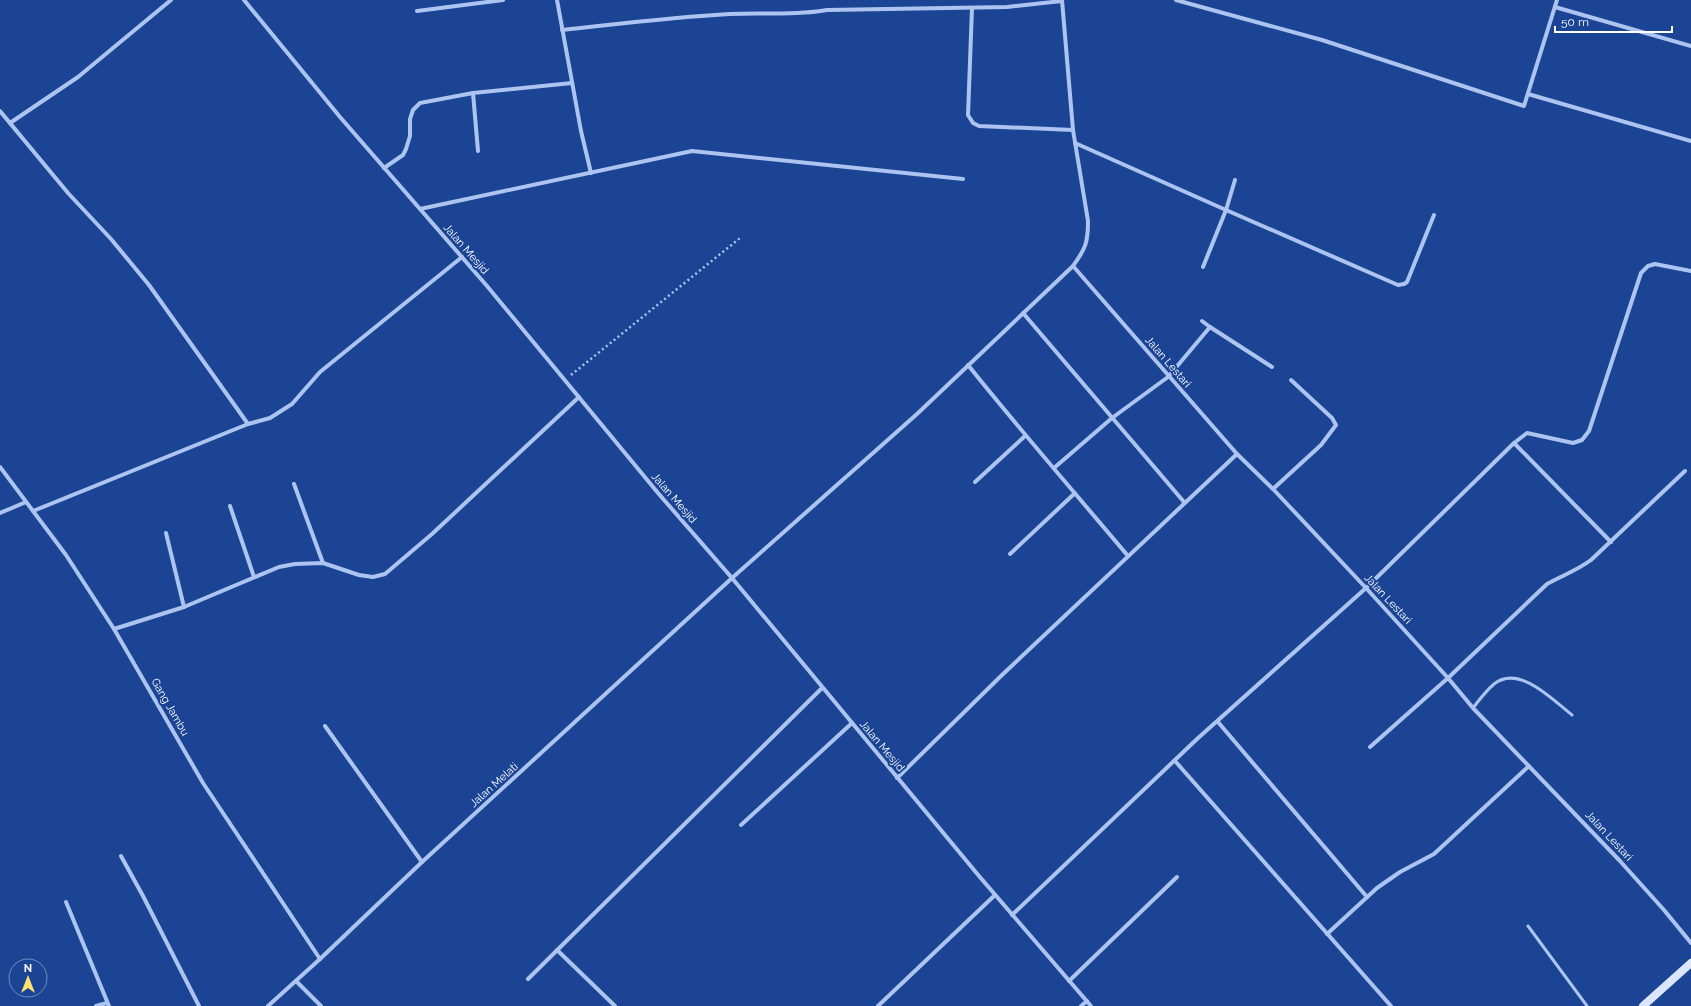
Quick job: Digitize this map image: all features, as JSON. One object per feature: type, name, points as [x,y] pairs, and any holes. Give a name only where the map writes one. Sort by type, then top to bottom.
[{"type":"main road","points":[[1643,1006],[1691,963]]},
{"type":"street","points":[[10,123],[78,77],[171,0]]},
{"type":"street","name":"Jalan Mesjid","points":[[244,0],[340,117],[462,257],[658,494],[732,578],[995,895],[1091,1006]]},
{"type":"street","points":[[417,11],[503,0]]},
{"type":"street","points":[[557,0],[572,83],[591,173]]},
{"type":"street","points":[[562,30],[699,16],[747,13],[808,14],[827,10],[1007,7],[1062,0]]},
{"type":"street","name":"Jalan Melati","points":[[268,1006],[422,862],[732,578],[917,414],[1073,266],[1084,250],[1088,236],[1085,195],[1073,130],[1062,0]]},
{"type":"street","points":[[1176,0],[1322,40],[1524,106],[1557,0]]},
{"type":"street","points":[[1555,7],[1691,46]]},
{"type":"street","points":[[972,8],[968,115],[970,119],[979,126],[1073,130]]},
{"type":"street","points":[[384,168],[403,155],[410,136],[410,119],[413,110],[420,104],[473,93],[572,83]]},
{"type":"street","points":[[473,93],[478,151]]},
{"type":"street","points":[[1528,94],[1691,141]]},
{"type":"street","points":[[0,111],[68,193],[111,238],[149,286],[248,424]]},
{"type":"street","points":[[1075,143],[1398,285],[1407,282],[1434,215]]},
{"type":"street","points":[[420,209],[692,151],[963,179]]},
{"type":"street","points":[[1203,267],[1226,210],[1236,180]]},
{"type":"street","points":[[33,511],[248,424],[270,418],[292,404],[320,372],[462,257]]},
{"type":"street","points":[[1012,915],[1175,760],[1218,722],[1254,686],[1366,588],[1527,433],[1573,443],[1582,440],[1589,431],[1641,273],[1648,266],[1655,264],[1691,271]]},
{"type":"street","name":"Jalan Lestari","points":[[1073,266],[1168,377],[1237,454],[1273,489],[1366,588],[1448,678],[1473,708],[1640,882],[1691,943]]},
{"type":"street","points":[[1023,313],[1184,502]]},
{"type":"street","points":[[1202,321],[1272,367]]},
{"type":"street","points":[[1054,468],[1112,418],[1168,377],[1210,327]]},
{"type":"street","points":[[968,365],[1025,436],[1128,556]]},
{"type":"street","points":[[1273,489],[1321,445],[1336,425],[1332,418],[1291,380]]},
{"type":"street","points":[[114,629],[184,607],[279,567],[295,564],[323,563],[359,575],[373,577],[385,574],[432,534],[579,397]]},
{"type":"street","points":[[975,482],[1025,436]]},
{"type":"street","points":[[1514,444],[1610,542]]},
{"type":"street","points":[[897,778],[1002,675],[1184,502],[1237,454]]},
{"type":"street","name":"Gang Jambu","points":[[0,467],[66,555],[114,629],[202,783],[320,959]]},
{"type":"street","points":[[1370,747],[1448,678],[1547,584],[1561,576],[1576,571],[1591,560],[1685,471]]},
{"type":"street","points":[[294,484],[323,563]]},
{"type":"street","points":[[1010,554],[1075,494]]},
{"type":"street","points":[[0,513],[26,502]]},
{"type":"street","points":[[230,506],[254,578]]},
{"type":"street","points":[[166,533],[184,607]]},
{"type":"street","points":[[528,979],[822,688]]},
{"type":"street","points":[[1218,722],[1367,897]]},
{"type":"street","points":[[741,826],[852,723]]},
{"type":"street","points":[[324,726],[422,862]]},
{"type":"street","points":[[1175,760],[1391,1006]]},
{"type":"street","points":[[1327,934],[1377,888],[1400,872],[1434,854],[1530,766]]},
{"type":"street","points":[[121,856],[199,1006]]},
{"type":"street","points":[[1070,981],[1177,877]]},
{"type":"street","points":[[878,1006],[995,895]]},
{"type":"street","points":[[66,902],[108,1004],[96,1006]]},
{"type":"street","points":[[557,950],[615,1006]]},
{"type":"street","points":[[296,981],[321,1006]]},
{"type":"street","points":[[1081,1006],[1087,1001]]},
{"type":"lane","points":[[1473,708],[1494,684],[1508,678],[1526,682],[1541,689],[1572,715]]},
{"type":"lane","points":[[1528,926],[1587,1006]]},
{"type":"path","points":[[564,380],[740,238]]}]
